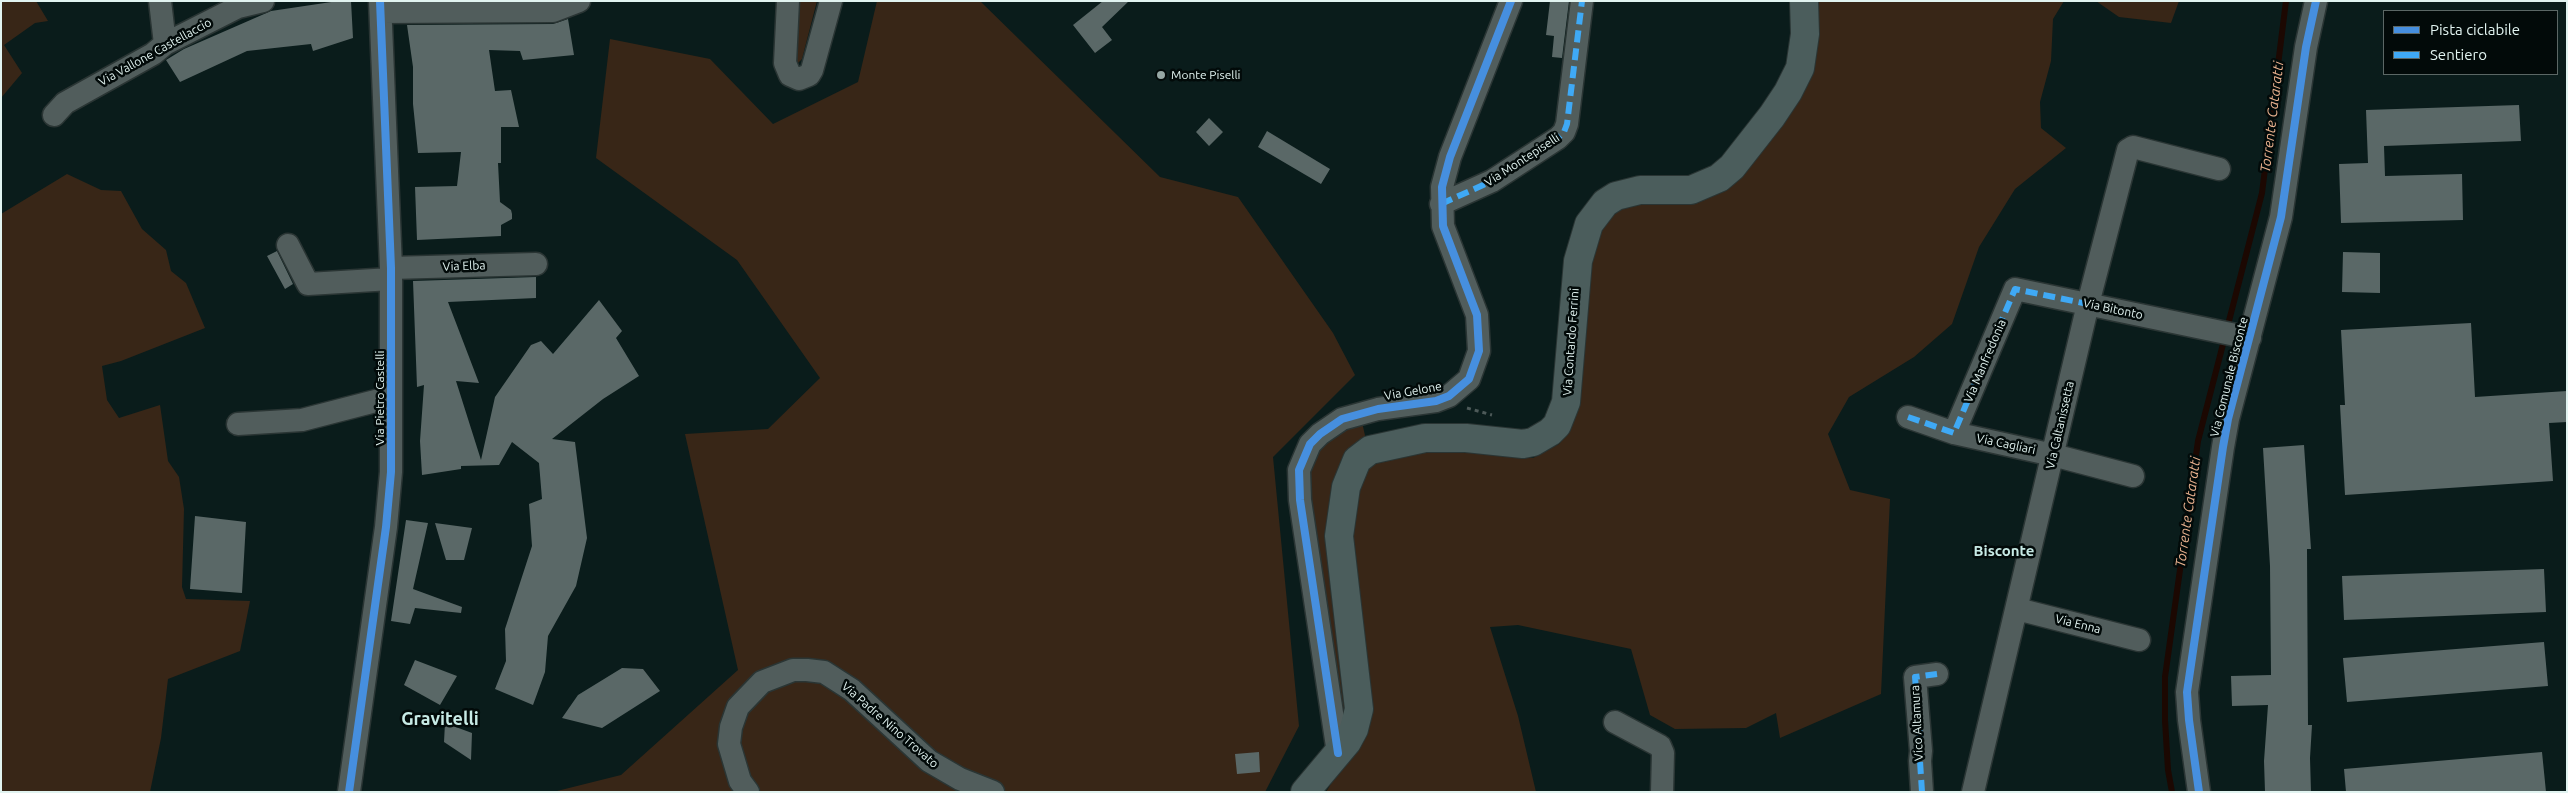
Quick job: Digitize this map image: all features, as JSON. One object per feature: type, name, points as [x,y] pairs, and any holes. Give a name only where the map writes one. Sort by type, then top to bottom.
[{"type":"main road","name":"Via Contardo Ferrini","points":[[1304,792],[1338,753],[1354,729],[1359,709],[1339,536],[1346,487],[1357,460],[1370,450],[1406,441],[1452,437],[1523,444],[1533,442],[1550,432],[1557,425],[1566,402],[1578,261],[1589,224],[1606,203],[1616,196],[1640,190],[1691,190],[1719,178],[1732,167],[1772,116],[1788,92],[1800,68],[1806,34],[1804,1]]},
{"type":"street","points":[[160,1],[166,44]]},
{"type":"street","name":"Via Vallone Castellaccio","points":[[54,115],[65,102],[153,54],[166,44],[238,7],[263,1]]},
{"type":"street","points":[[381,7],[553,11],[579,1]]},
{"type":"street","points":[[788,1],[785,63],[790,75],[798,79],[809,75],[812,70],[831,1]]},
{"type":"street","name":"Via Gelone","points":[[1338,753],[1300,500],[1299,470],[1310,444],[1320,434],[1342,419],[1378,409],[1436,401],[1448,396],[1469,379],[1479,351],[1477,315],[1449,246],[1443,226],[1442,187],[1450,157],[1512,1]]},
{"type":"street","name":"Via Montepiselli","points":[[1441,204],[1492,181],[1558,138],[1564,132],[1567,124],[1582,1]]},
{"type":"street","name":"Via Comunale Bisconte","points":[[2198,792],[2187,705],[2188,680],[2223,447],[2243,336],[2281,217],[2306,47],[2316,1]]},
{"type":"street","name":"Via Pietro Castelli","points":[[348,792],[388,507],[391,397],[391,274],[381,7]]},
{"type":"street","name":"Via Caltanissetta","points":[[1973,792],[2088,304],[2128,150],[2133,147],[2219,169]]},
{"type":"street","name":"Via Elba","points":[[288,245],[308,284],[391,274],[536,264]]},
{"type":"street","name":"Via Bitonto","points":[[2015,289],[2243,336]]},
{"type":"street","name":"Via Manfredonia","points":[[1954,433],[2015,289]]},
{"type":"street","points":[[238,424],[302,420],[391,397]]},
{"type":"street","name":"Via Cagliari","points":[[1908,417],[1954,433],[2053,454],[2133,476]]},
{"type":"street","name":"Via Enna","points":[[2017,609],[2139,640]]},
{"type":"street","name":"Via Padre Nino Trovato","points":[[748,792],[738,775],[729,744],[731,727],[738,707],[762,682],[793,670],[824,672],[852,690],[929,761],[942,770],[993,792]]},
{"type":"street","name":"Vico Altamura","points":[[1922,792],[1915,677],[1937,674]]},
{"type":"street","points":[[1615,722],[1660,746],[1663,753],[1662,792]]},
{"type":"shaded area","points":[[1,1],[36,1],[48,21],[35,23],[4,45],[22,73],[1,98]]},
{"type":"shaded area","points":[[798,1],[817,1],[802,59],[798,63],[795,58]]},
{"type":"shaded area","points":[[877,1],[980,1],[1160,177],[1238,197],[1333,333],[1355,375],[1273,457],[1299,726],[1265,792],[553,792],[621,775],[738,670],[685,434],[768,429],[820,378],[737,260],[596,158],[610,39],[710,59],[773,124],[858,82]]},
{"type":"shaded area","points":[[1807,1],[2064,1],[2053,19],[2051,61],[2040,102],[2041,128],[2066,148],[2015,189],[1979,247],[1952,324],[1914,357],[1849,397],[1828,434],[1850,490],[1890,499],[1881,694],[1780,738],[1776,713],[1746,728],[1675,729],[1650,715],[1631,649],[1518,625],[1490,627],[1518,716],[1536,792],[1326,792],[1352,749],[1350,570],[1354,487],[1377,455],[1467,449],[1516,458],[1533,458],[1559,444],[1569,431],[1594,234],[1612,214],[1623,207],[1648,202],[1774,134]]},
{"type":"shaded area","points":[[2096,1],[2179,1],[2171,23],[2119,17]]},
{"type":"shaded area","points":[[67,174],[101,190],[121,191],[142,229],[166,250],[171,271],[186,283],[205,328],[121,361],[102,366],[107,400],[119,418],[160,405],[168,461],[179,477],[184,509],[182,587],[186,599],[250,601],[240,651],[168,679],[161,738],[150,792],[1,792],[1,214]]},
{"type":"shaded area","points":[[1362,422],[1366,440],[1355,446],[1346,714],[1342,727],[1309,499],[1310,462],[1330,435]]},
{"type":"building","points":[[338,1],[351,1],[353,38],[313,51],[311,44],[247,51],[180,82],[166,60],[184,49],[271,11]]},
{"type":"building","points":[[1103,1],[1129,1],[1102,27],[1112,40],[1095,53],[1073,25]]},
{"type":"building","points":[[1550,1],[1569,1],[1562,58],[1552,57],[1554,36],[1546,35]]},
{"type":"building","points":[[568,19],[574,55],[523,60],[520,51],[489,50],[495,91],[511,90],[519,127],[501,127],[501,163],[498,163],[500,202],[511,210],[512,219],[501,225],[501,236],[417,240],[415,187],[457,186],[461,152],[418,153],[413,104],[413,67],[407,25],[553,24]]},
{"type":"building","points":[[2519,105],[2521,141],[2384,146],[2385,176],[2462,174],[2463,220],[2341,223],[2339,164],[2368,163],[2366,110]]},
{"type":"building","points":[[1209,118],[1223,132],[1209,146],[1196,132]]},
{"type":"building","points":[[1267,131],[1330,169],[1321,184],[1258,147]]},
{"type":"building","points":[[277,251],[293,284],[285,289],[267,256]]},
{"type":"building","points":[[2343,252],[2380,253],[2380,293],[2342,292]]},
{"type":"building","points":[[536,277],[536,298],[448,302],[479,383],[456,381],[481,460],[495,397],[531,345],[541,341],[553,354],[599,300],[622,331],[616,338],[639,376],[603,399],[552,439],[575,442],[587,538],[576,586],[548,636],[545,672],[533,705],[495,689],[506,661],[505,629],[532,546],[529,504],[542,499],[539,463],[512,442],[499,465],[461,466],[461,469],[422,475],[420,441],[424,385],[417,387],[413,281]]},
{"type":"building","points":[[2471,323],[2475,397],[2567,391],[2567,422],[2549,423],[2553,481],[2345,495],[2340,405],[2345,405],[2341,330]]},
{"type":"building","points":[[2304,445],[2311,549],[2307,549],[2308,725],[2312,725],[2310,758],[2311,792],[2265,792],[2264,761],[2268,705],[2232,706],[2231,676],[2271,675],[2270,566],[2263,448]]},
{"type":"building","points":[[195,516],[246,522],[242,593],[190,589]]},
{"type":"building","points":[[406,520],[428,523],[413,589],[462,607],[461,613],[415,608],[410,624],[391,621]]},
{"type":"building","points":[[435,523],[472,528],[464,560],[446,560]]},
{"type":"building","points":[[2544,569],[2546,612],[2344,620],[2342,576]]},
{"type":"building","points":[[2544,642],[2548,686],[2347,702],[2343,658]]},
{"type":"building","points":[[415,660],[457,676],[440,705],[404,685]]},
{"type":"building","points":[[622,668],[643,669],[660,691],[602,728],[562,718],[578,695]]},
{"type":"building","points":[[445,723],[472,733],[471,760],[444,742]]},
{"type":"building","points":[[1259,752],[1260,772],[1237,774],[1235,754]]},
{"type":"building","points":[[2542,752],[2546,792],[2346,792],[2344,769]]},
{"type":"waterway","name":"Torrente Cataratti","points":[[2172,792],[2168,770],[2165,677],[2198,441],[2262,193],[2286,1]]},
{"type":"marked path","points":[[1441,204],[1492,181],[1558,138],[1564,132],[1567,124],[1582,1]]},
{"type":"marked path","points":[[1908,417],[1954,433],[2015,289],[2088,304]]},
{"type":"marked path","points":[[1922,792],[1915,677],[1937,674]]},
{"type":"cycle path","points":[[349,792],[386,527],[391,472],[391,268],[380,1]]},
{"type":"cycle path","points":[[1338,753],[1300,500],[1299,470],[1310,444],[1320,434],[1342,419],[1378,409],[1436,401],[1449,396],[1469,379],[1479,351],[1477,315],[1443,226],[1442,187],[1450,157],[1511,1]]},
{"type":"cycle path","points":[[2199,792],[2187,692],[2223,447],[2228,419],[2281,217],[2306,47],[2316,1]]},
{"type":"place","name":"Monte Piselli","points":[[1161,75]]},
{"type":"district","name":"Bisconte","points":[[2004,551]]},
{"type":"district","name":"Gravitelli","points":[[440,719]]}]
